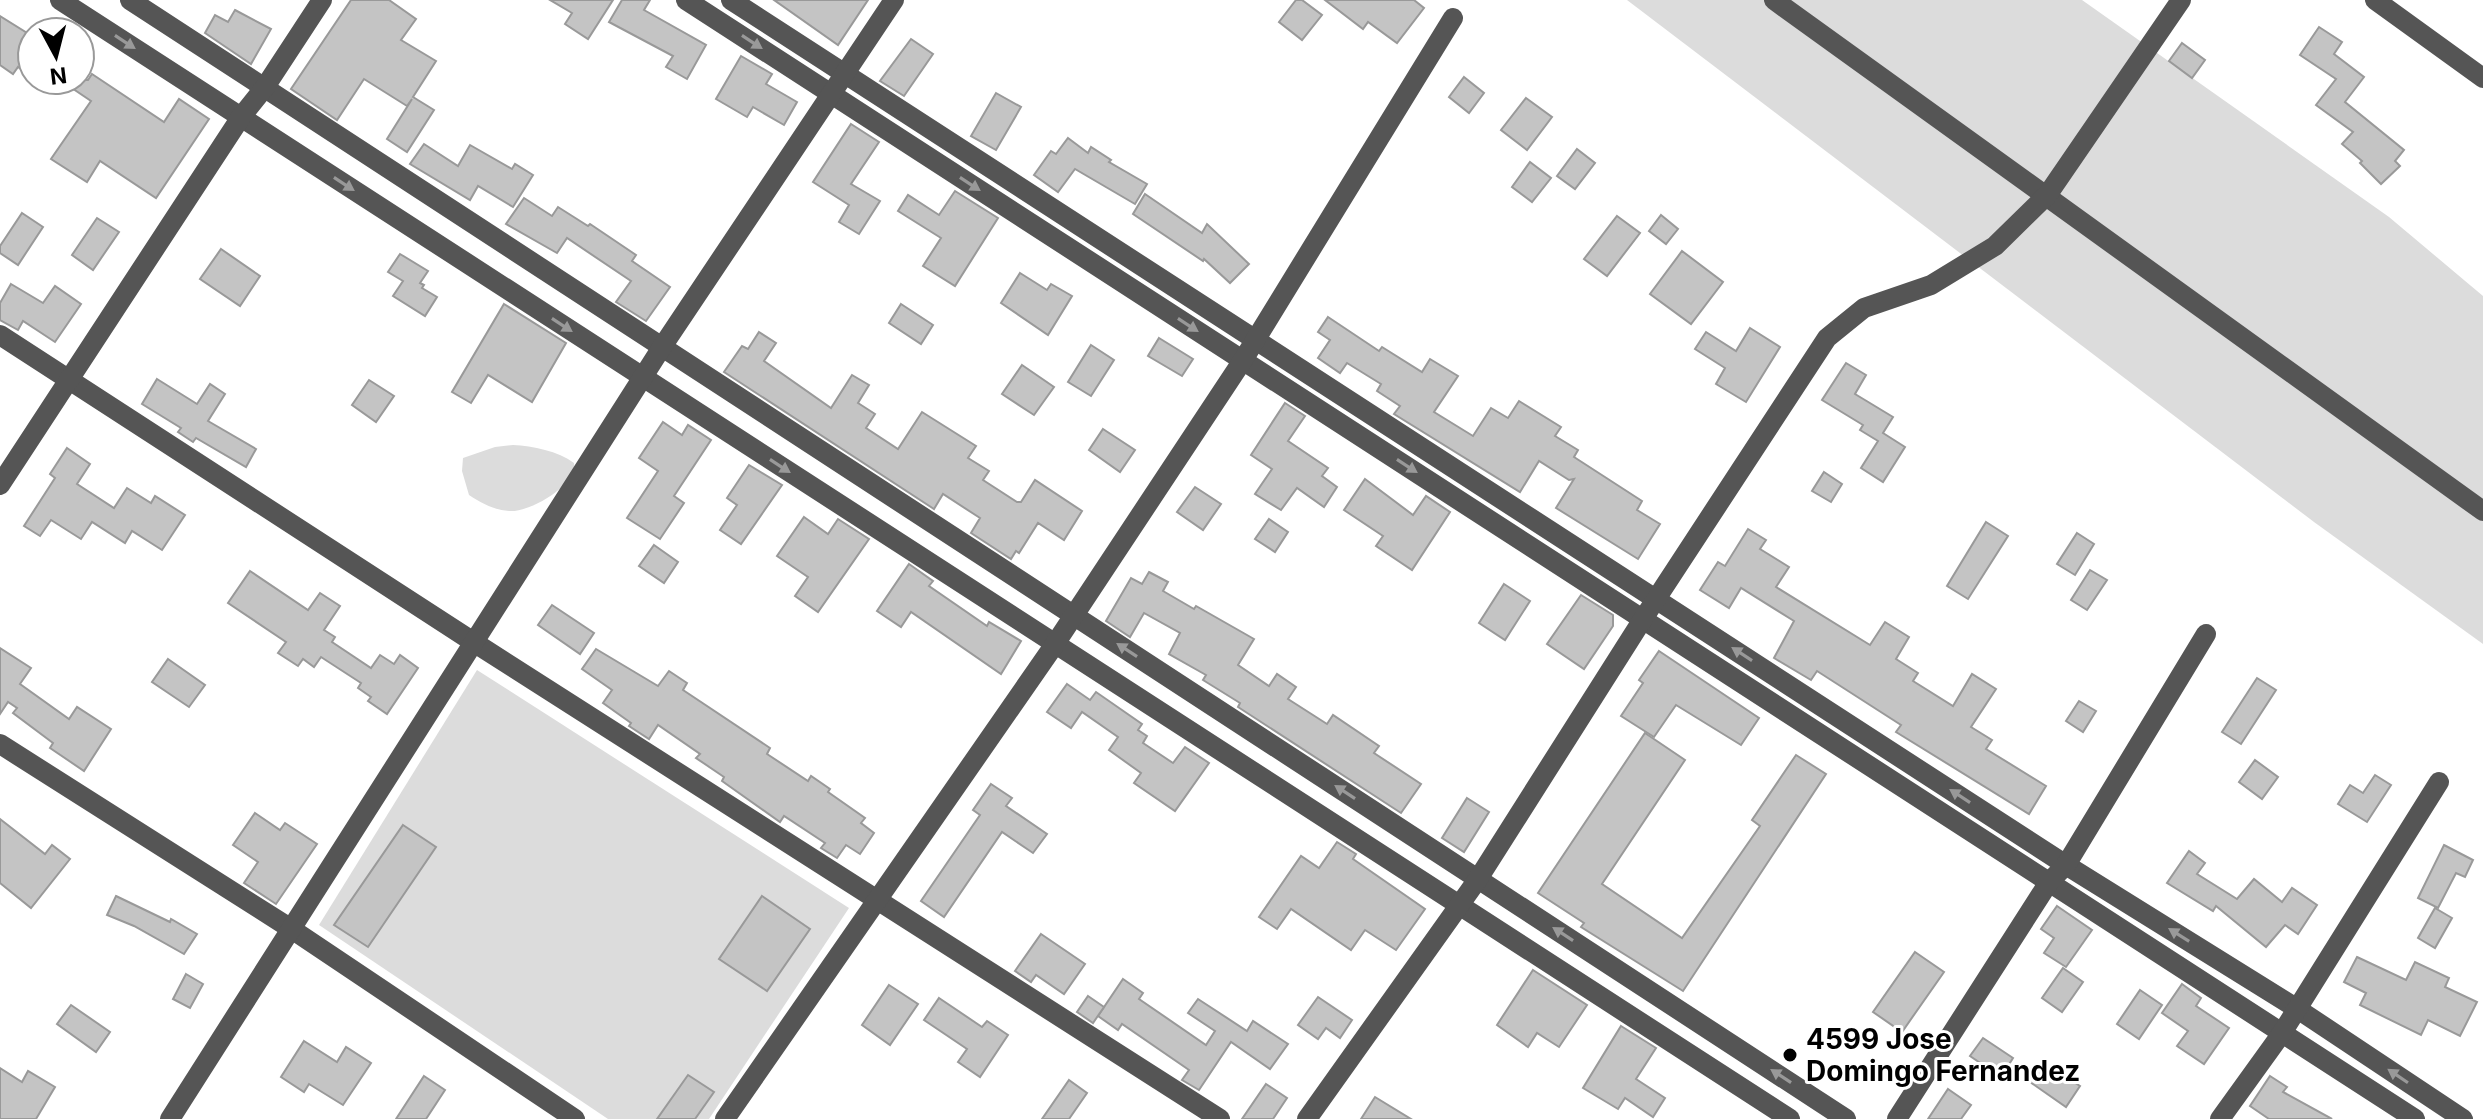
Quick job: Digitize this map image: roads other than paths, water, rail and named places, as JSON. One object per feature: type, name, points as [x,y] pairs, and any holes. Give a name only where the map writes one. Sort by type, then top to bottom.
[{"type":"street","points":[[60,0],[1790,1119]]},
{"type":"street","points":[[130,0],[1846,1119]]},
{"type":"street","points":[[0,485],[241,117],[265,87],[322,0]]},
{"type":"street","points":[[686,0],[2415,1119]]},
{"type":"street","points":[[731,0],[2066,865],[2296,1008],[2463,1119]]},
{"type":"street","points":[[170,1119],[662,347],[894,0]]},
{"type":"street","points":[[1774,0],[2483,511]]},
{"type":"street","points":[[1307,1119],[1478,879],[1827,338],[1864,308],[1931,285],[1995,246],[2046,196],[2181,0]]},
{"type":"street","points":[[2375,0],[2483,78]]},
{"type":"street","points":[[725,1119],[1055,644],[1243,360],[1453,18]]},
{"type":"street","points":[[0,335],[1220,1119]]},
{"type":"street","points":[[1897,1119],[2049,882],[2066,865],[2206,634]]},
{"type":"street","points":[[0,744],[293,930],[575,1119]]},
{"type":"street","points":[[2220,1119],[2282,1033],[2439,782]]},
{"type":"place","name":"4599 Jose Domingo Fernandez","points":[[1790,1055]]}]
